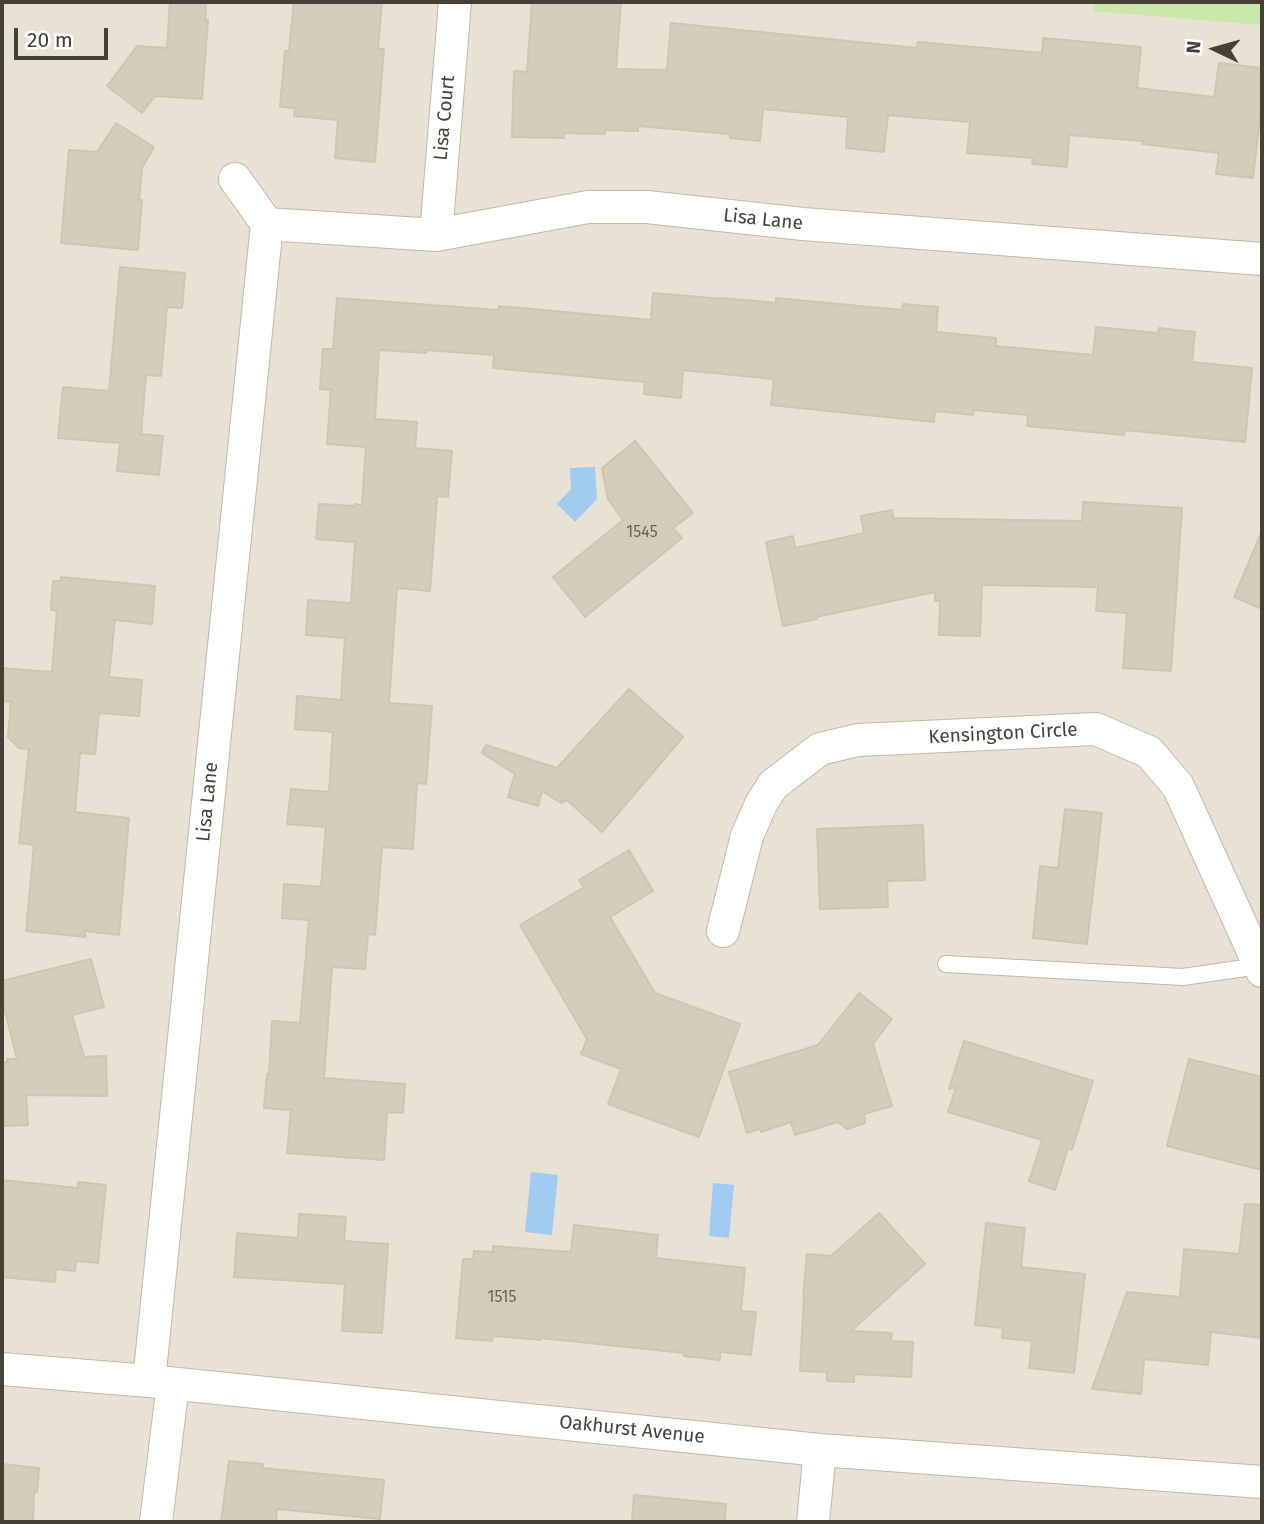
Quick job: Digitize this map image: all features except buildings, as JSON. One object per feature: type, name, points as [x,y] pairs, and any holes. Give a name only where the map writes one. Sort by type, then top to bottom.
[{"type":"street","name":"Lisa Court","points":[[436,235],[455,2]]},
{"type":"street","points":[[235,179],[267,224]]},
{"type":"street","name":"Lisa Lane","points":[[156,1522],[161,1382],[267,224],[436,235],[588,207],[647,207],[803,224],[1262,259]]},
{"type":"street","name":"Kensington Circle","points":[[723,931],[747,836],[761,804],[773,785],[820,749],[858,740],[1096,729],[1149,752],[1178,786],[1261,968]]},
{"type":"street","name":"Oakhurst Avenue","points":[[2,1369],[161,1382],[820,1450],[1262,1482]]},
{"type":"street","points":[[813,1522],[820,1450]]},
{"type":"lane","points":[[946,964],[1183,977],[1261,968]]},
{"type":"shaded area","points":[[2,2],[1262,2],[1262,1522],[2,1522]]},
{"type":"green space","points":[[1094,2],[1262,2],[1262,25],[1094,11]]},
{"type":"water","points":[[595,467],[597,499],[575,522],[557,504],[571,489],[570,468]]},
{"type":"water","points":[[531,1172],[558,1175],[552,1235],[525,1232]]},
{"type":"water","points":[[713,1183],[734,1185],[729,1238],[709,1236]]}]
